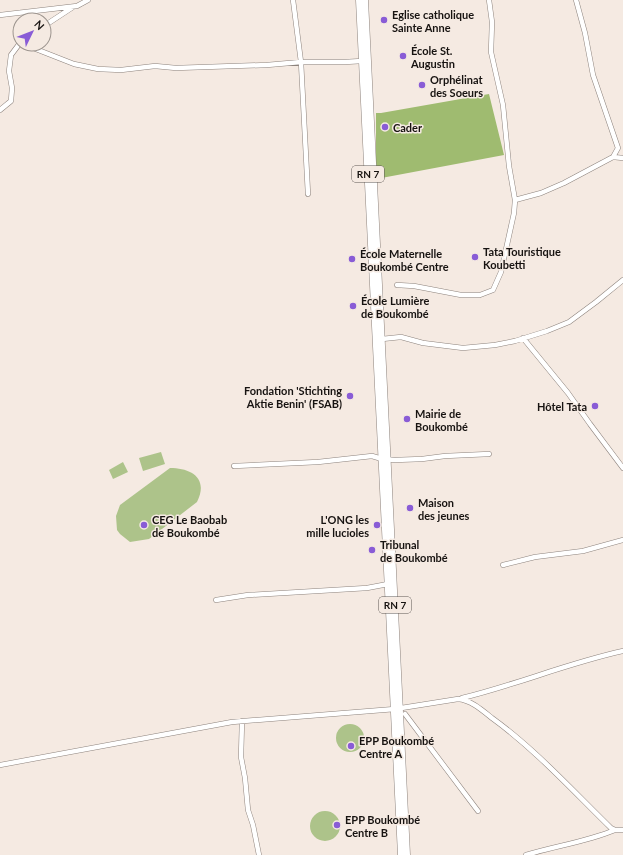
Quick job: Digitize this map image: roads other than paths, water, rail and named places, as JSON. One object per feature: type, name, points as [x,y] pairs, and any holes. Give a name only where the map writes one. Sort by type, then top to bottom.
[{"type":"main road","name":"RN 7","points":[[359,0],[380,352],[407,855]]},
{"type":"main road","name":"RN 7","points":[[365,0],[382,339],[380,352]]},
{"type":"main road","name":"RN 7","points":[[385,459],[388,584],[400,710],[401,855]]},
{"type":"street","points":[[52,21],[74,6],[88,0]]},
{"type":"street","points":[[293,0],[300,62],[308,194]]},
{"type":"street","points":[[397,285],[414,286],[461,295],[480,295],[493,290],[501,272],[514,213],[515,200],[509,166],[503,105],[491,52],[492,22],[489,0]]},
{"type":"street","points":[[515,200],[564,184],[613,157],[618,148],[593,75],[585,33],[576,0]]},
{"type":"street","points":[[0,15],[74,6]]},
{"type":"street","points":[[0,110],[11,101],[12,88],[9,70],[12,55],[14,52]]},
{"type":"street","points":[[42,52],[74,64],[98,69],[121,70],[155,66],[176,68],[267,65],[300,62],[362,61]]},
{"type":"street","points":[[613,157],[623,158]]},
{"type":"street","points":[[382,339],[401,337],[423,343],[463,348],[495,345],[547,331],[569,322],[623,280]]},
{"type":"street","points":[[523,338],[568,393],[623,468]]},
{"type":"street","points":[[234,466],[318,462],[372,456],[385,459],[422,460],[443,456],[489,454]]},
{"type":"street","points":[[503,565],[536,557],[583,551],[623,540]]},
{"type":"street","points":[[216,600],[248,595],[367,588],[388,584]]},
{"type":"street","points":[[0,764],[242,721],[400,710],[458,699],[522,681],[595,657],[623,651]]},
{"type":"street","points":[[458,699],[465,700],[479,708],[524,743],[611,828],[615,830]]},
{"type":"street","points":[[400,710],[478,811]]},
{"type":"street","points":[[242,721],[241,757],[245,778],[248,810],[253,825],[259,855]]},
{"type":"street","points":[[526,855],[548,848],[596,838],[615,830],[623,830]]},
{"type":"place","name":"Eglise catholique Sainte Anne","points":[[384,20]]},
{"type":"place","name":"École St. Augustin","points":[[403,56]]},
{"type":"place","name":"Orphélinat des Soeurs","points":[[422,85]]},
{"type":"place","name":"Cader","points":[[385,127]]},
{"type":"place","name":"Tata Touristique Koubetti","points":[[475,257]]},
{"type":"place","name":"École Maternelle Boukombé Centre","points":[[352,259]]},
{"type":"place","name":"École Lumière de Boukombé","points":[[353,306]]},
{"type":"place","name":"Fondation 'Stichting Aktie Benin' (FSAB)","points":[[350,396]]},
{"type":"place","name":"Hôtel Tata","points":[[595,406]]},
{"type":"place","name":"Mairie de Boukombé","points":[[407,419]]},
{"type":"place","name":"Maison des jeunes","points":[[410,508]]},
{"type":"place","name":"CEG Le Baobab de Boukombé","points":[[144,525]]},
{"type":"place","name":"L'ONG les mille lucioles","points":[[377,525]]},
{"type":"place","name":"Tribunal de Boukombé","points":[[372,550]]},
{"type":"place","name":"EPP Boukombé Centre A","points":[[351,746]]},
{"type":"place","name":"EPP Boukombé Centre B","points":[[337,825]]}]
